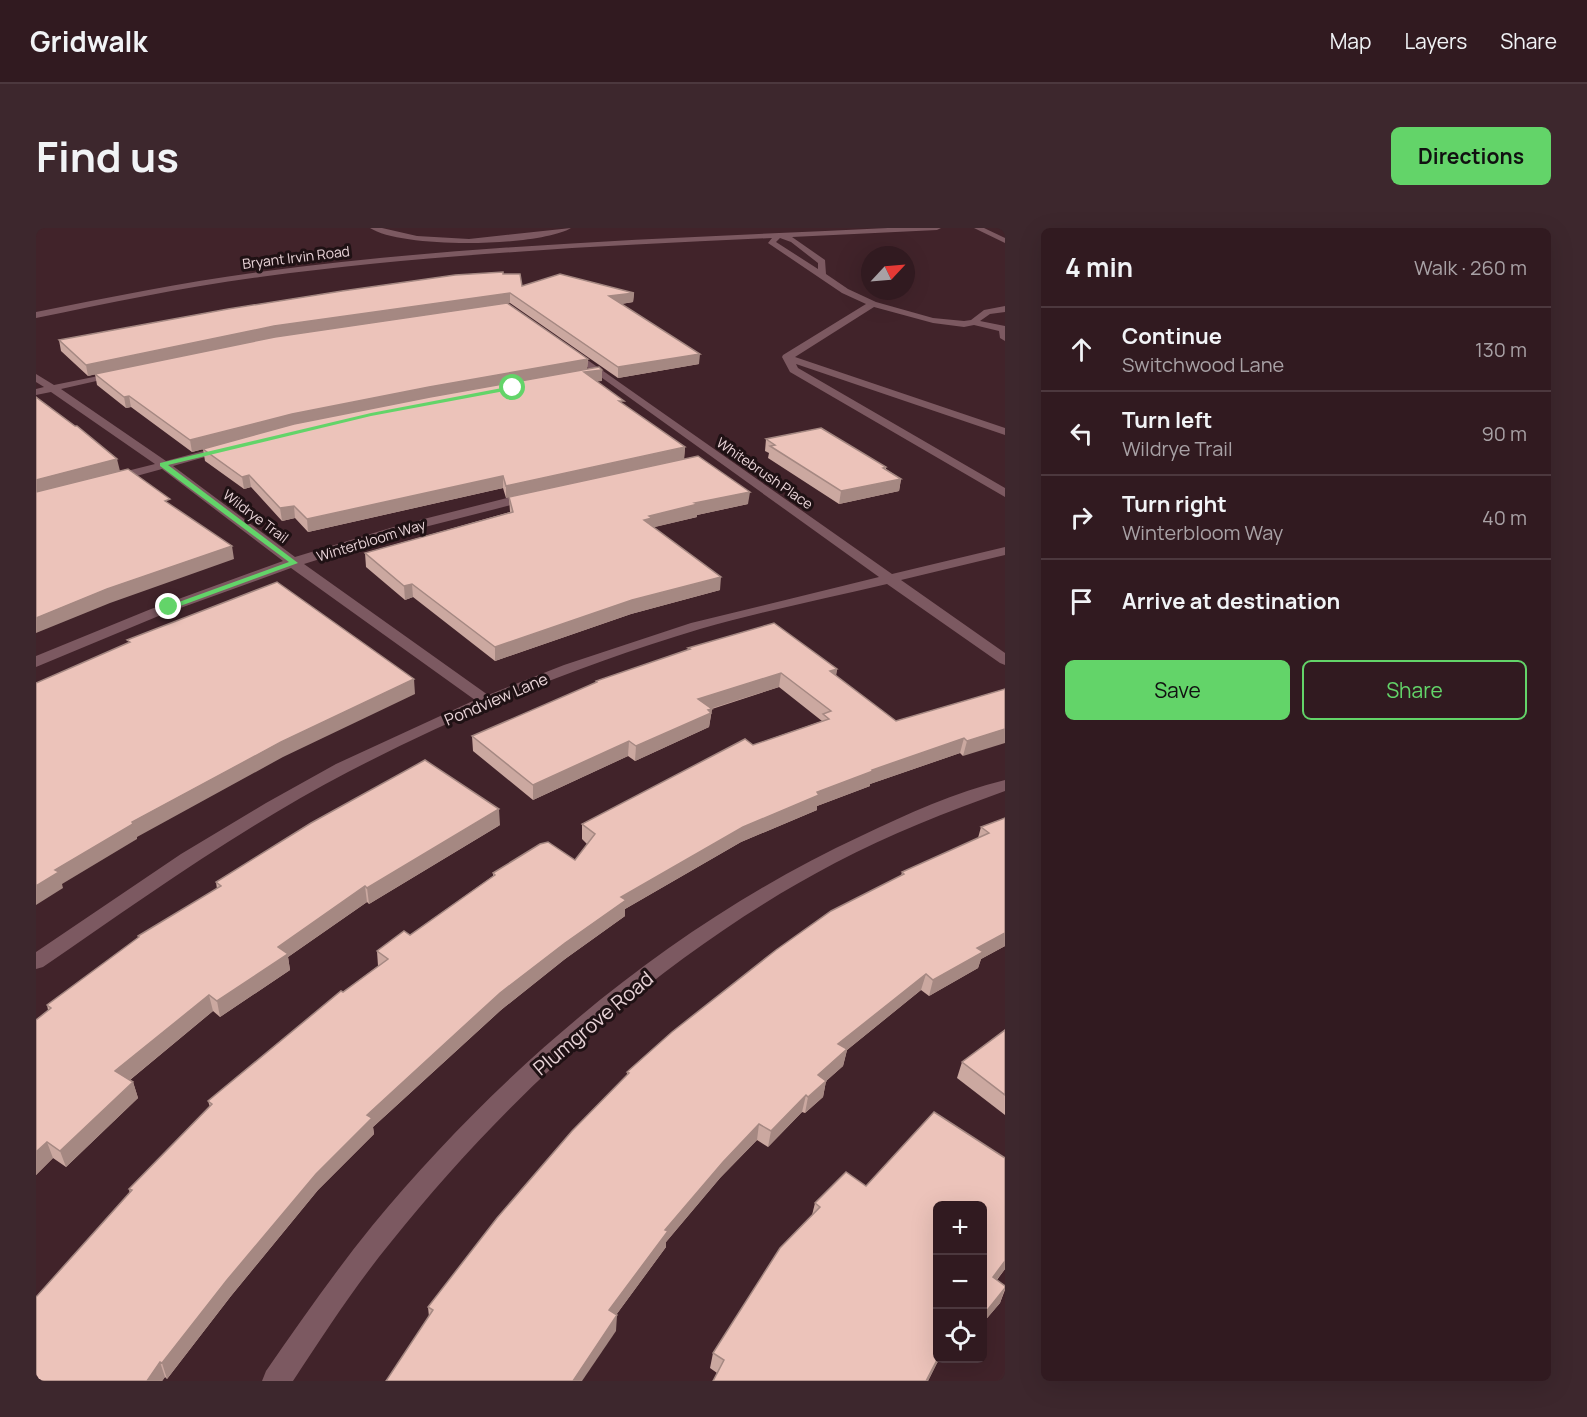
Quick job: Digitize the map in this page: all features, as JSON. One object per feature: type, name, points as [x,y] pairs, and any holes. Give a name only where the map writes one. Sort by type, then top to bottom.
[{"type":"street","points":[[374,228],[403,237],[458,240],[529,237],[567,228]]},
{"type":"street","name":"Bryant Irvin Road","points":[[36,315],[162,290],[332,265],[824,228]]},
{"type":"street","name":"Bryant Irvin Road","points":[[774,233],[937,228]]},
{"type":"street","points":[[978,228],[1005,242]]},
{"type":"street","points":[[822,275],[822,262],[794,240],[774,233],[772,243],[799,264],[822,275],[843,290],[873,304],[951,323],[974,322],[1005,329],[1005,338]]},
{"type":"street","points":[[781,250],[805,249]]},
{"type":"street","points":[[787,357],[873,304]]},
{"type":"street","points":[[974,322],[979,314],[1005,309]]},
{"type":"street","name":"Whitebrush Place","points":[[557,341],[595,374],[1005,660]]},
{"type":"street","points":[[787,357],[1005,432]]},
{"type":"street","points":[[787,357],[794,370],[1005,493]]},
{"type":"street","points":[[36,392],[133,370]]},
{"type":"street","name":"Wildrye Trail","points":[[36,377],[163,464],[294,563],[486,701]]},
{"type":"street","points":[[94,484],[239,445]]},
{"type":"street","points":[[695,462],[718,458]]},
{"type":"street","name":"Winterbloom Way","points":[[36,662],[169,607],[294,563],[393,532],[546,493]]},
{"type":"street","name":"Pondview Lane","points":[[36,962],[188,858],[272,807],[342,768],[486,701],[569,668],[696,626],[1005,551]]},
{"type":"street","name":"Plumgrove Road","points":[[276,1381],[318,1319],[382,1234],[443,1163],[570,1037],[640,981],[706,934],[818,863],[880,832],[1005,785]]},
{"type":"building","points":[[503,272],[503,274],[520,274],[522,286],[560,274],[634,293],[609,296],[700,354],[618,367],[510,293],[274,326],[86,365],[59,340],[342,291],[455,275]]},
{"type":"building","points":[[507,303],[588,359],[292,414],[190,440],[129,396],[124,397],[95,374],[275,337]]},
{"type":"building","points":[[599,367],[602,370],[584,372],[624,401],[619,401],[685,447],[506,486],[503,476],[307,519],[294,506],[280,508],[249,475],[242,477],[203,449],[294,424]]},
{"type":"building","points":[[36,397],[77,426],[117,459],[36,480]]},
{"type":"building","points":[[821,428],[886,467],[883,468],[901,479],[841,491],[770,446],[775,445],[766,439]]},
{"type":"building","points":[[698,456],[750,492],[695,503],[698,504],[649,516],[652,518],[644,520],[721,577],[632,600],[495,647],[412,584],[404,586],[365,553],[513,512],[509,497]]},
{"type":"building","points":[[128,469],[170,499],[165,501],[232,546],[107,589],[36,618],[36,492]]},
{"type":"building","points":[[277,582],[414,679],[281,742],[132,822],[133,824],[55,870],[59,872],[36,886],[36,683],[130,642],[127,640]]},
{"type":"building","points":[[774,623],[837,669],[830,671],[896,721],[1005,689],[1005,729],[967,741],[964,738],[817,792],[819,795],[743,827],[621,897],[626,900],[500,993],[367,1115],[372,1118],[316,1174],[227,1280],[162,1363],[160,1362],[147,1381],[36,1381],[36,1297],[132,1190],[129,1189],[212,1104],[208,1101],[341,991],[343,992],[388,959],[377,951],[404,931],[410,935],[495,875],[493,873],[540,844],[548,842],[575,860],[595,834],[582,824],[745,739],[753,745],[829,719],[823,714],[831,711],[781,673],[698,699],[712,709],[708,710],[711,713],[636,746],[629,741],[533,785],[472,736],[596,681],[690,649],[688,648]]},
{"type":"building","points":[[425,760],[499,809],[367,888],[365,886],[278,947],[288,954],[217,1001],[209,995],[115,1071],[133,1082],[60,1151],[47,1142],[36,1152],[36,1020],[51,1008],[47,1005],[138,936],[221,886],[216,882],[311,823]]},
{"type":"building","points":[[1005,818],[1005,933],[977,948],[983,952],[933,980],[926,974],[838,1044],[847,1049],[818,1075],[826,1081],[808,1097],[806,1095],[771,1131],[759,1124],[665,1230],[668,1231],[609,1310],[617,1315],[573,1381],[386,1381],[433,1310],[428,1307],[497,1218],[572,1131],[629,1073],[627,1072],[672,1032],[776,950],[831,911],[904,874],[902,872],[989,833],[981,827]]},
{"type":"building","points":[[1005,1030],[1005,1095],[962,1062]]},
{"type":"building","points":[[934,1112],[1005,1158],[1005,1261],[993,1277],[1005,1288],[987,1310],[987,1201],[933,1201],[933,1363],[935,1363],[926,1381],[713,1381],[724,1360],[713,1353],[780,1248],[820,1207],[815,1203],[846,1172],[866,1186]]},
{"type":"route","points":[[169,607],[294,563],[163,464],[371,414],[513,388]]}]
